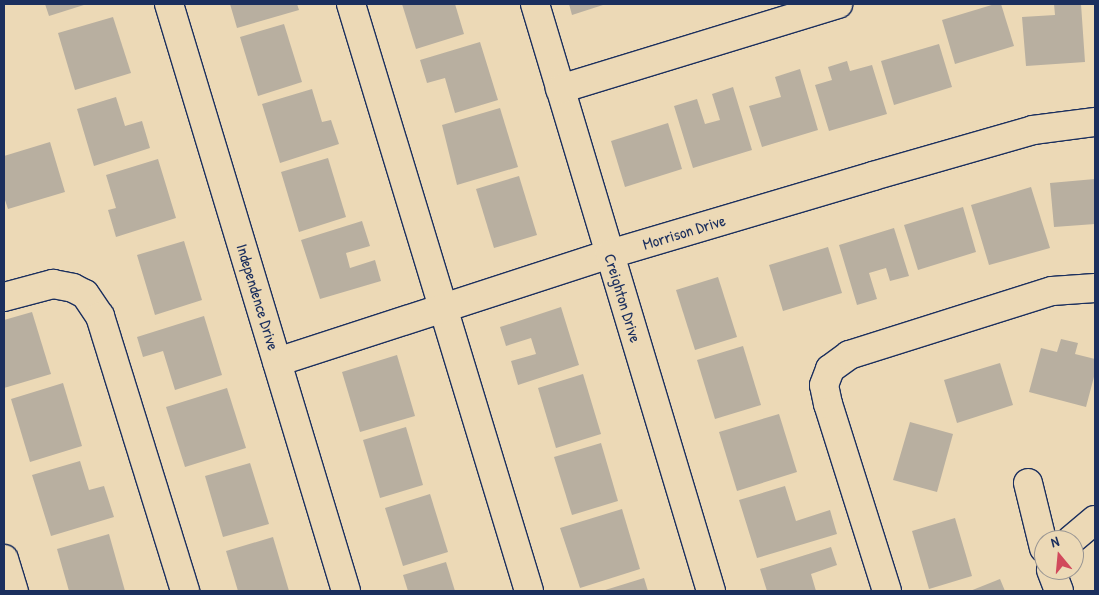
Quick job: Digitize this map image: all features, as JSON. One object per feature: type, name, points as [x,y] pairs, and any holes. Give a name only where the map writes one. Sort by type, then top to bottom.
[{"type":"street","name":"Independence Drive","points":[[169,4],[346,591]]},
{"type":"street","points":[[351,4],[529,591]]},
{"type":"street","name":"Creighton Drive","points":[[535,4],[711,591]]},
{"type":"street","points":[[560,89],[838,4]]},
{"type":"street","name":"Morrison Drive","points":[[277,362],[610,254],[1033,130],[1095,122]]},
{"type":"street","points":[[4,297],[53,284],[73,288],[85,294],[100,316],[185,591]]},
{"type":"street","points":[[887,591],[828,404],[824,385],[830,369],[850,355],[1052,291],[1095,288]]},
{"type":"street","points":[[1028,483],[1040,530]]},
{"type":"street","points":[[1083,530],[1095,520]]},
{"type":"street","points":[[4,559],[14,591]]},
{"type":"building","points":[[45,4],[87,4],[49,16]]},
{"type":"building","points":[[230,4],[297,4],[299,10],[237,28]]},
{"type":"building","points":[[402,4],[455,4],[464,34],[416,49]]},
{"type":"building","points":[[569,4],[606,4],[572,15]]},
{"type":"building","points":[[995,4],[1001,4],[1014,46],[955,64],[942,20]]},
{"type":"building","points":[[1054,4],[1081,4],[1085,62],[1026,66],[1022,17],[1055,15]]},
{"type":"building","points":[[113,17],[131,73],[75,90],[58,33]]},
{"type":"building","points":[[284,24],[302,82],[258,96],[240,37]]},
{"type":"building","points":[[480,42],[498,100],[455,113],[445,78],[427,83],[420,60]]},
{"type":"building","points":[[939,44],[952,87],[894,105],[881,61]]},
{"type":"building","points":[[847,61],[850,71],[872,65],[887,114],[829,131],[815,85],[832,80],[828,67]]},
{"type":"building","points":[[800,69],[818,130],[762,147],[749,106],[781,97],[775,77]]},
{"type":"building","points":[[733,87],[752,150],[693,168],[674,106],[697,99],[705,124],[720,120],[712,94]]},
{"type":"building","points":[[312,89],[322,122],[331,120],[339,144],[280,163],[262,104]]},
{"type":"building","points":[[116,97],[125,126],[142,121],[150,148],[94,166],[77,109]]},
{"type":"building","points":[[500,108],[518,167],[457,185],[442,125]]},
{"type":"building","points":[[668,123],[682,169],[625,187],[611,141]]},
{"type":"building","points":[[50,142],[65,192],[8,209],[4,197],[4,156]]},
{"type":"building","points":[[328,158],[346,217],[299,232],[281,172]]},
{"type":"building","points":[[158,159],[176,218],[116,237],[108,210],[116,208],[106,175]]},
{"type":"building","points":[[519,176],[537,235],[494,248],[476,189]]},
{"type":"building","points":[[1095,179],[1095,224],[1054,227],[1050,183]]},
{"type":"building","points":[[1031,187],[1050,248],[989,265],[971,205]]},
{"type":"building","points":[[963,207],[976,252],[918,270],[904,225]]},
{"type":"building","points":[[362,221],[370,246],[346,253],[350,268],[375,260],[381,281],[320,299],[301,240]]},
{"type":"building","points":[[894,228],[909,276],[890,281],[886,268],[869,273],[877,299],[857,305],[839,245]]},
{"type":"building","points":[[184,241],[202,300],[155,315],[137,255]]},
{"type":"building","points":[[828,247],[842,293],[783,311],[769,265]]},
{"type":"building","points":[[718,277],[737,337],[695,350],[676,290]]},
{"type":"building","points":[[561,307],[579,365],[518,385],[511,361],[536,354],[531,338],[506,346],[500,327]]},
{"type":"building","points":[[32,312],[51,374],[4,388],[4,320]]},
{"type":"building","points":[[204,316],[222,375],[175,390],[163,351],[143,357],[137,337]]},
{"type":"building","points":[[1061,339],[1078,343],[1075,354],[1095,359],[1095,373],[1086,407],[1029,392],[1041,348],[1057,352]]},
{"type":"building","points":[[743,346],[761,405],[715,419],[697,360]]},
{"type":"building","points":[[397,355],[415,416],[360,432],[342,372]]},
{"type":"building","points":[[1000,363],[1013,405],[957,423],[944,380]]},
{"type":"building","points":[[583,374],[601,434],[556,448],[538,388]]},
{"type":"building","points":[[63,383],[82,446],[30,462],[11,399]]},
{"type":"building","points":[[227,388],[246,448],[185,467],[166,407]]},
{"type":"building","points":[[779,414],[797,472],[737,491],[719,432]]},
{"type":"building","points":[[910,422],[953,434],[937,492],[893,480]]},
{"type":"building","points":[[406,427],[423,485],[380,498],[363,440]]},
{"type":"building","points":[[601,443],[618,501],[572,515],[554,457]]},
{"type":"building","points":[[80,461],[89,490],[104,486],[114,517],[51,536],[32,475]]},
{"type":"building","points":[[250,463],[269,524],[223,537],[205,476]]},
{"type":"building","points":[[785,486],[796,521],[830,510],[837,534],[757,558],[739,500]]},
{"type":"building","points":[[430,494],[448,552],[403,566],[385,508]]},
{"type":"building","points":[[622,509],[640,569],[580,588],[560,528]]},
{"type":"building","points":[[955,518],[972,576],[929,589],[912,531]]},
{"type":"building","points":[[109,534],[125,591],[69,591],[57,549]]},
{"type":"building","points":[[273,537],[289,591],[238,591],[226,551]]},
{"type":"building","points":[[831,547],[837,565],[811,574],[816,591],[767,591],[760,569]]},
{"type":"building","points":[[446,562],[455,591],[408,591],[403,575]]},
{"type":"building","points":[[644,578],[648,591],[602,591]]},
{"type":"building","points":[[1000,579],[1005,591],[970,591]]}]
